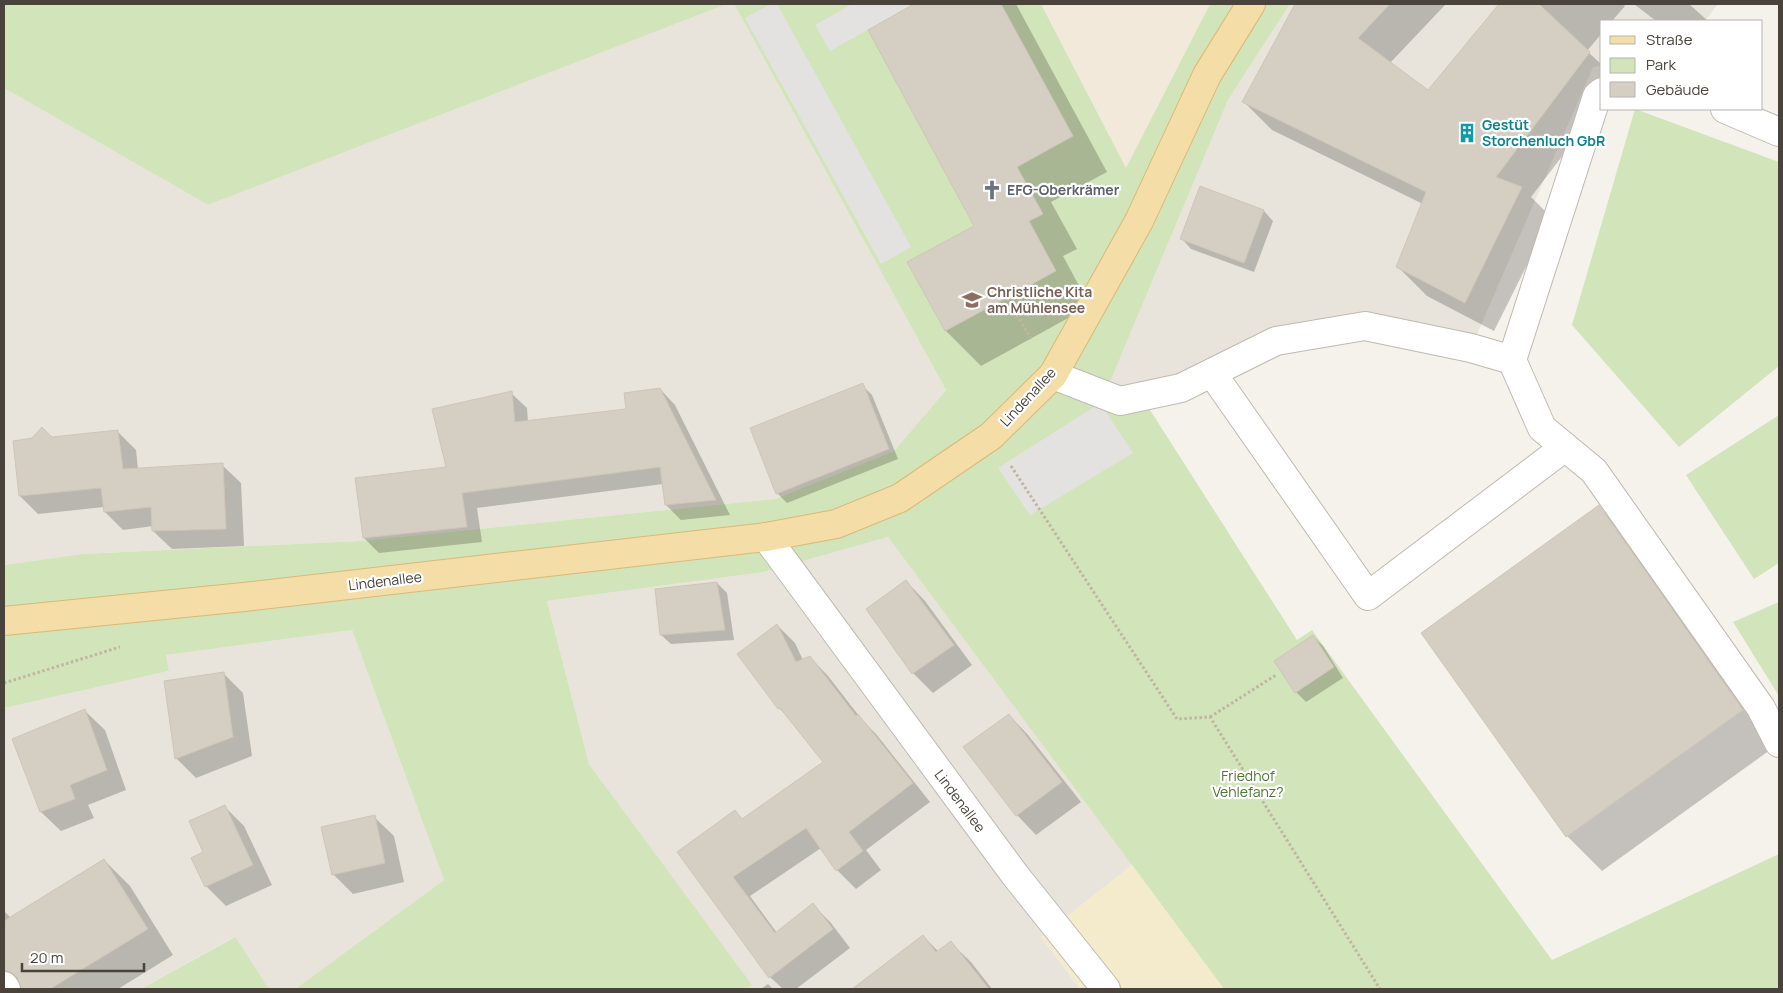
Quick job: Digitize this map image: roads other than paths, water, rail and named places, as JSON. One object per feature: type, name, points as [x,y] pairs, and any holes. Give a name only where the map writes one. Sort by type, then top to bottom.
[{"type":"main road","name":"Lindenallee","points":[[4,621],[244,597],[766,537],[836,524],[900,498],[991,436],[1053,375],[1139,221],[1207,75],[1251,4]]},
{"type":"street","points":[[1600,94],[1597,96],[1512,360],[1542,428],[1594,471],[1761,708],[1779,743]]},
{"type":"street","points":[[1727,110],[1779,132]]},
{"type":"street","points":[[1053,375],[1120,401],[1181,388],[1276,341],[1365,326],[1471,348],[1512,360]]},
{"type":"street","points":[[1212,373],[1368,596],[1565,447]]},
{"type":"street","name":"Lindenallee","points":[[766,537],[1015,875],[1106,989]]},
{"type":"place","name":"Gestüt Storchenluch GbR","points":[[1467,133]]},
{"type":"place","name":"EFG-Oberkrämer","points":[[992,190]]},
{"type":"place","name":"Christliche Kita am Mühlensee","points":[[972,300]]},
{"type":"park label","name":"Friedhof Vehlefanz?","points":[[1248,784]]}]
